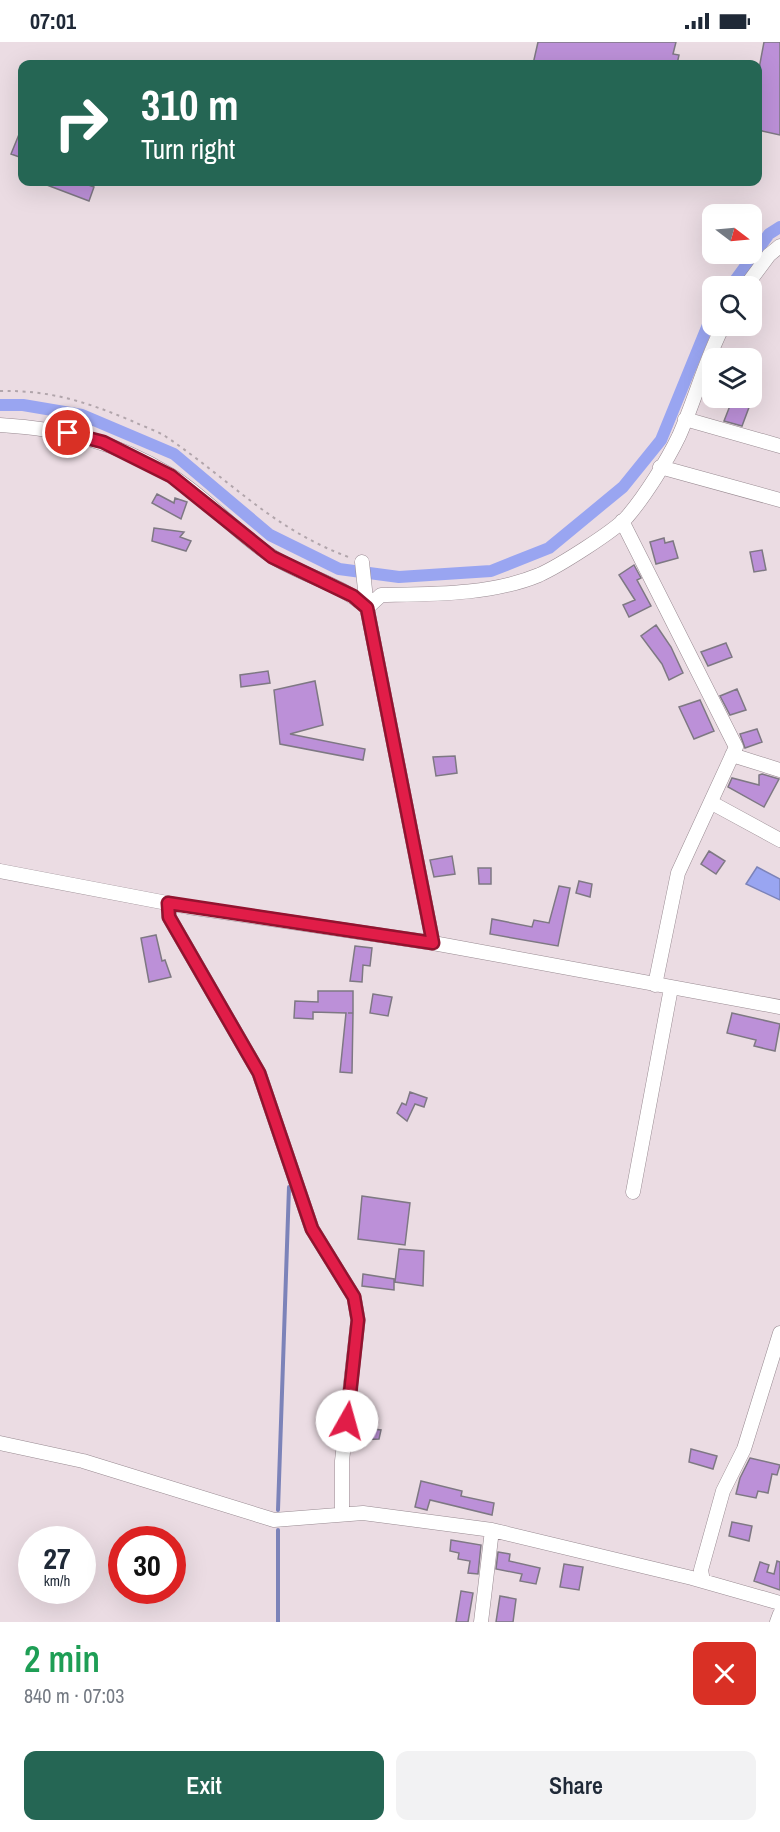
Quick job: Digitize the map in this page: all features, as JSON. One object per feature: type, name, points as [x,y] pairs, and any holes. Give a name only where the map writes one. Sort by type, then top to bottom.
[{"type":"street","points":[[754,276],[780,246]]},
{"type":"street","points":[[367,608],[381,595],[439,594],[497,587],[540,574],[622,521],[679,437],[708,354],[718,336]]},
{"type":"street","points":[[685,419],[780,446]]},
{"type":"street","points":[[0,425],[50,428],[103,442],[171,476],[272,557],[353,596],[367,608]]},
{"type":"street","points":[[660,467],[780,500]]},
{"type":"street","points":[[622,521],[736,747],[678,873],[655,985]]},
{"type":"street","points":[[362,562],[367,608],[433,943]]},
{"type":"street","points":[[732,755],[780,769]]},
{"type":"street","points":[[712,803],[780,840]]},
{"type":"street","points":[[0,871],[168,903],[433,943],[780,1007]]},
{"type":"street","points":[[168,903],[169,917],[259,1073],[312,1229],[354,1297],[358,1320],[342,1461],[342,1513]]},
{"type":"street","points":[[633,1192],[670,988]]},
{"type":"street","points":[[703,1581],[701,1570],[723,1491],[744,1449],[780,1333]]},
{"type":"street","points":[[0,1443],[83,1461],[274,1520],[363,1513],[492,1530],[703,1581],[780,1603]]},
{"type":"street","points":[[481,1622],[492,1530]]},
{"type":"street","points":[[777,1622],[780,1614]]},
{"type":"path","points":[[0,391],[34,390],[83,401],[164,435],[253,505],[299,536],[362,562]]},
{"type":"water","points":[[757,867],[780,879],[780,900],[746,884]]},
{"type":"building","points":[[538,42],[676,42],[673,54],[679,55],[678,60],[534,60]]},
{"type":"building","points":[[764,42],[780,42],[780,135],[762,131],[761,60]]},
{"type":"building","points":[[18,137],[18,157],[11,154]]},
{"type":"building","points":[[50,186],[94,187],[89,201]]},
{"type":"building","points":[[729,408],[749,408],[742,426],[724,421]]},
{"type":"building","points":[[157,494],[174,503],[175,498],[187,502],[181,519],[152,503]]},
{"type":"building","points":[[154,528],[184,532],[180,537],[191,541],[186,551],[152,541]]},
{"type":"building","points":[[664,538],[665,543],[673,541],[678,558],[656,564],[650,542]]},
{"type":"building","points":[[762,550],[766,570],[754,572],[750,552]]},
{"type":"building","points":[[634,565],[641,578],[637,580],[651,606],[629,617],[623,605],[635,600],[619,575]]},
{"type":"building","points":[[656,625],[671,647],[683,673],[669,680],[662,664],[641,636]]},
{"type":"building","points":[[726,643],[732,657],[708,666],[701,652]]},
{"type":"building","points":[[268,671],[270,683],[241,687],[240,675]]},
{"type":"building","points":[[315,681],[323,725],[290,734],[365,749],[363,760],[280,744],[274,690]]},
{"type":"building","points":[[737,689],[746,710],[730,715],[720,696]]},
{"type":"building","points":[[700,700],[714,731],[694,739],[679,707]]},
{"type":"building","points":[[757,729],[762,742],[745,748],[740,734]]},
{"type":"building","points":[[455,756],[457,773],[436,776],[433,757]]},
{"type":"building","points":[[759,775],[779,779],[764,807],[728,787],[732,778],[759,785]]},
{"type":"building","points":[[709,851],[725,861],[716,874],[701,864]]},
{"type":"building","points":[[452,856],[455,874],[434,877],[430,860]]},
{"type":"building","points":[[478,868],[491,868],[491,884],[479,884]]},
{"type":"building","points":[[579,881],[592,884],[590,897],[576,893]]},
{"type":"building","points":[[559,886],[570,888],[558,946],[490,934],[492,919],[532,927],[534,920],[549,923]]},
{"type":"building","points":[[156,935],[162,961],[165,960],[171,977],[149,982],[141,938]]},
{"type":"building","points":[[355,946],[372,948],[370,966],[363,965],[362,982],[350,981]]},
{"type":"building","points":[[318,991],[353,991],[352,1073],[340,1072],[346,1013],[313,1012],[313,1019],[294,1018],[295,1001],[318,1002]]},
{"type":"building","points":[[373,994],[392,997],[388,1016],[370,1013]]},
{"type":"building","points":[[732,1013],[780,1024],[775,1051],[754,1046],[756,1040],[727,1033]]},
{"type":"building","points":[[410,1092],[427,1098],[424,1107],[415,1104],[407,1121],[397,1113],[402,1103],[406,1105]]},
{"type":"building","points":[[362,1196],[410,1203],[405,1245],[358,1239]]},
{"type":"building","points":[[399,1249],[424,1251],[423,1286],[395,1282]]},
{"type":"building","points":[[363,1274],[394,1279],[394,1290],[362,1286]]},
{"type":"building","points":[[355,1427],[381,1430],[379,1439],[353,1440]]},
{"type":"building","points":[[691,1449],[717,1456],[713,1469],[689,1462]]},
{"type":"building","points":[[750,1458],[780,1465],[777,1475],[772,1474],[768,1493],[758,1491],[756,1498],[736,1494],[740,1478]]},
{"type":"building","points":[[421,1481],[462,1491],[461,1496],[494,1503],[492,1515],[430,1500],[427,1510],[415,1507]]},
{"type":"building","points":[[732,1522],[752,1526],[749,1541],[729,1536]]},
{"type":"building","points":[[451,1540],[481,1545],[478,1574],[468,1573],[470,1561],[458,1559],[459,1553],[450,1551]]},
{"type":"building","points":[[498,1552],[510,1554],[509,1561],[540,1568],[536,1584],[520,1581],[522,1574],[496,1569]]},
{"type":"building","points":[[777,1561],[780,1562],[780,1590],[754,1581],[760,1562],[769,1565],[767,1572],[774,1574]]},
{"type":"building","points":[[564,1564],[583,1567],[579,1590],[560,1587]]},
{"type":"building","points":[[461,1591],[473,1593],[468,1622],[456,1622]]},
{"type":"building","points":[[500,1596],[516,1599],[513,1622],[496,1622]]},
{"type":"waterway","points":[[738,276],[769,234],[780,227]]},
{"type":"waterway","points":[[0,405],[23,405],[82,415],[174,454],[270,535],[339,569],[399,577],[491,571],[549,548],[623,487],[661,440],[703,336]]},
{"type":"waterway","points":[[278,1510],[289,1187]]},
{"type":"waterway","points":[[278,1530],[278,1622]]},
{"type":"route","points":[[68,433],[103,442],[171,476],[272,557],[353,596],[367,608],[433,943],[168,903],[169,917],[259,1073],[312,1229],[354,1297],[358,1320],[347,1421]]}]
